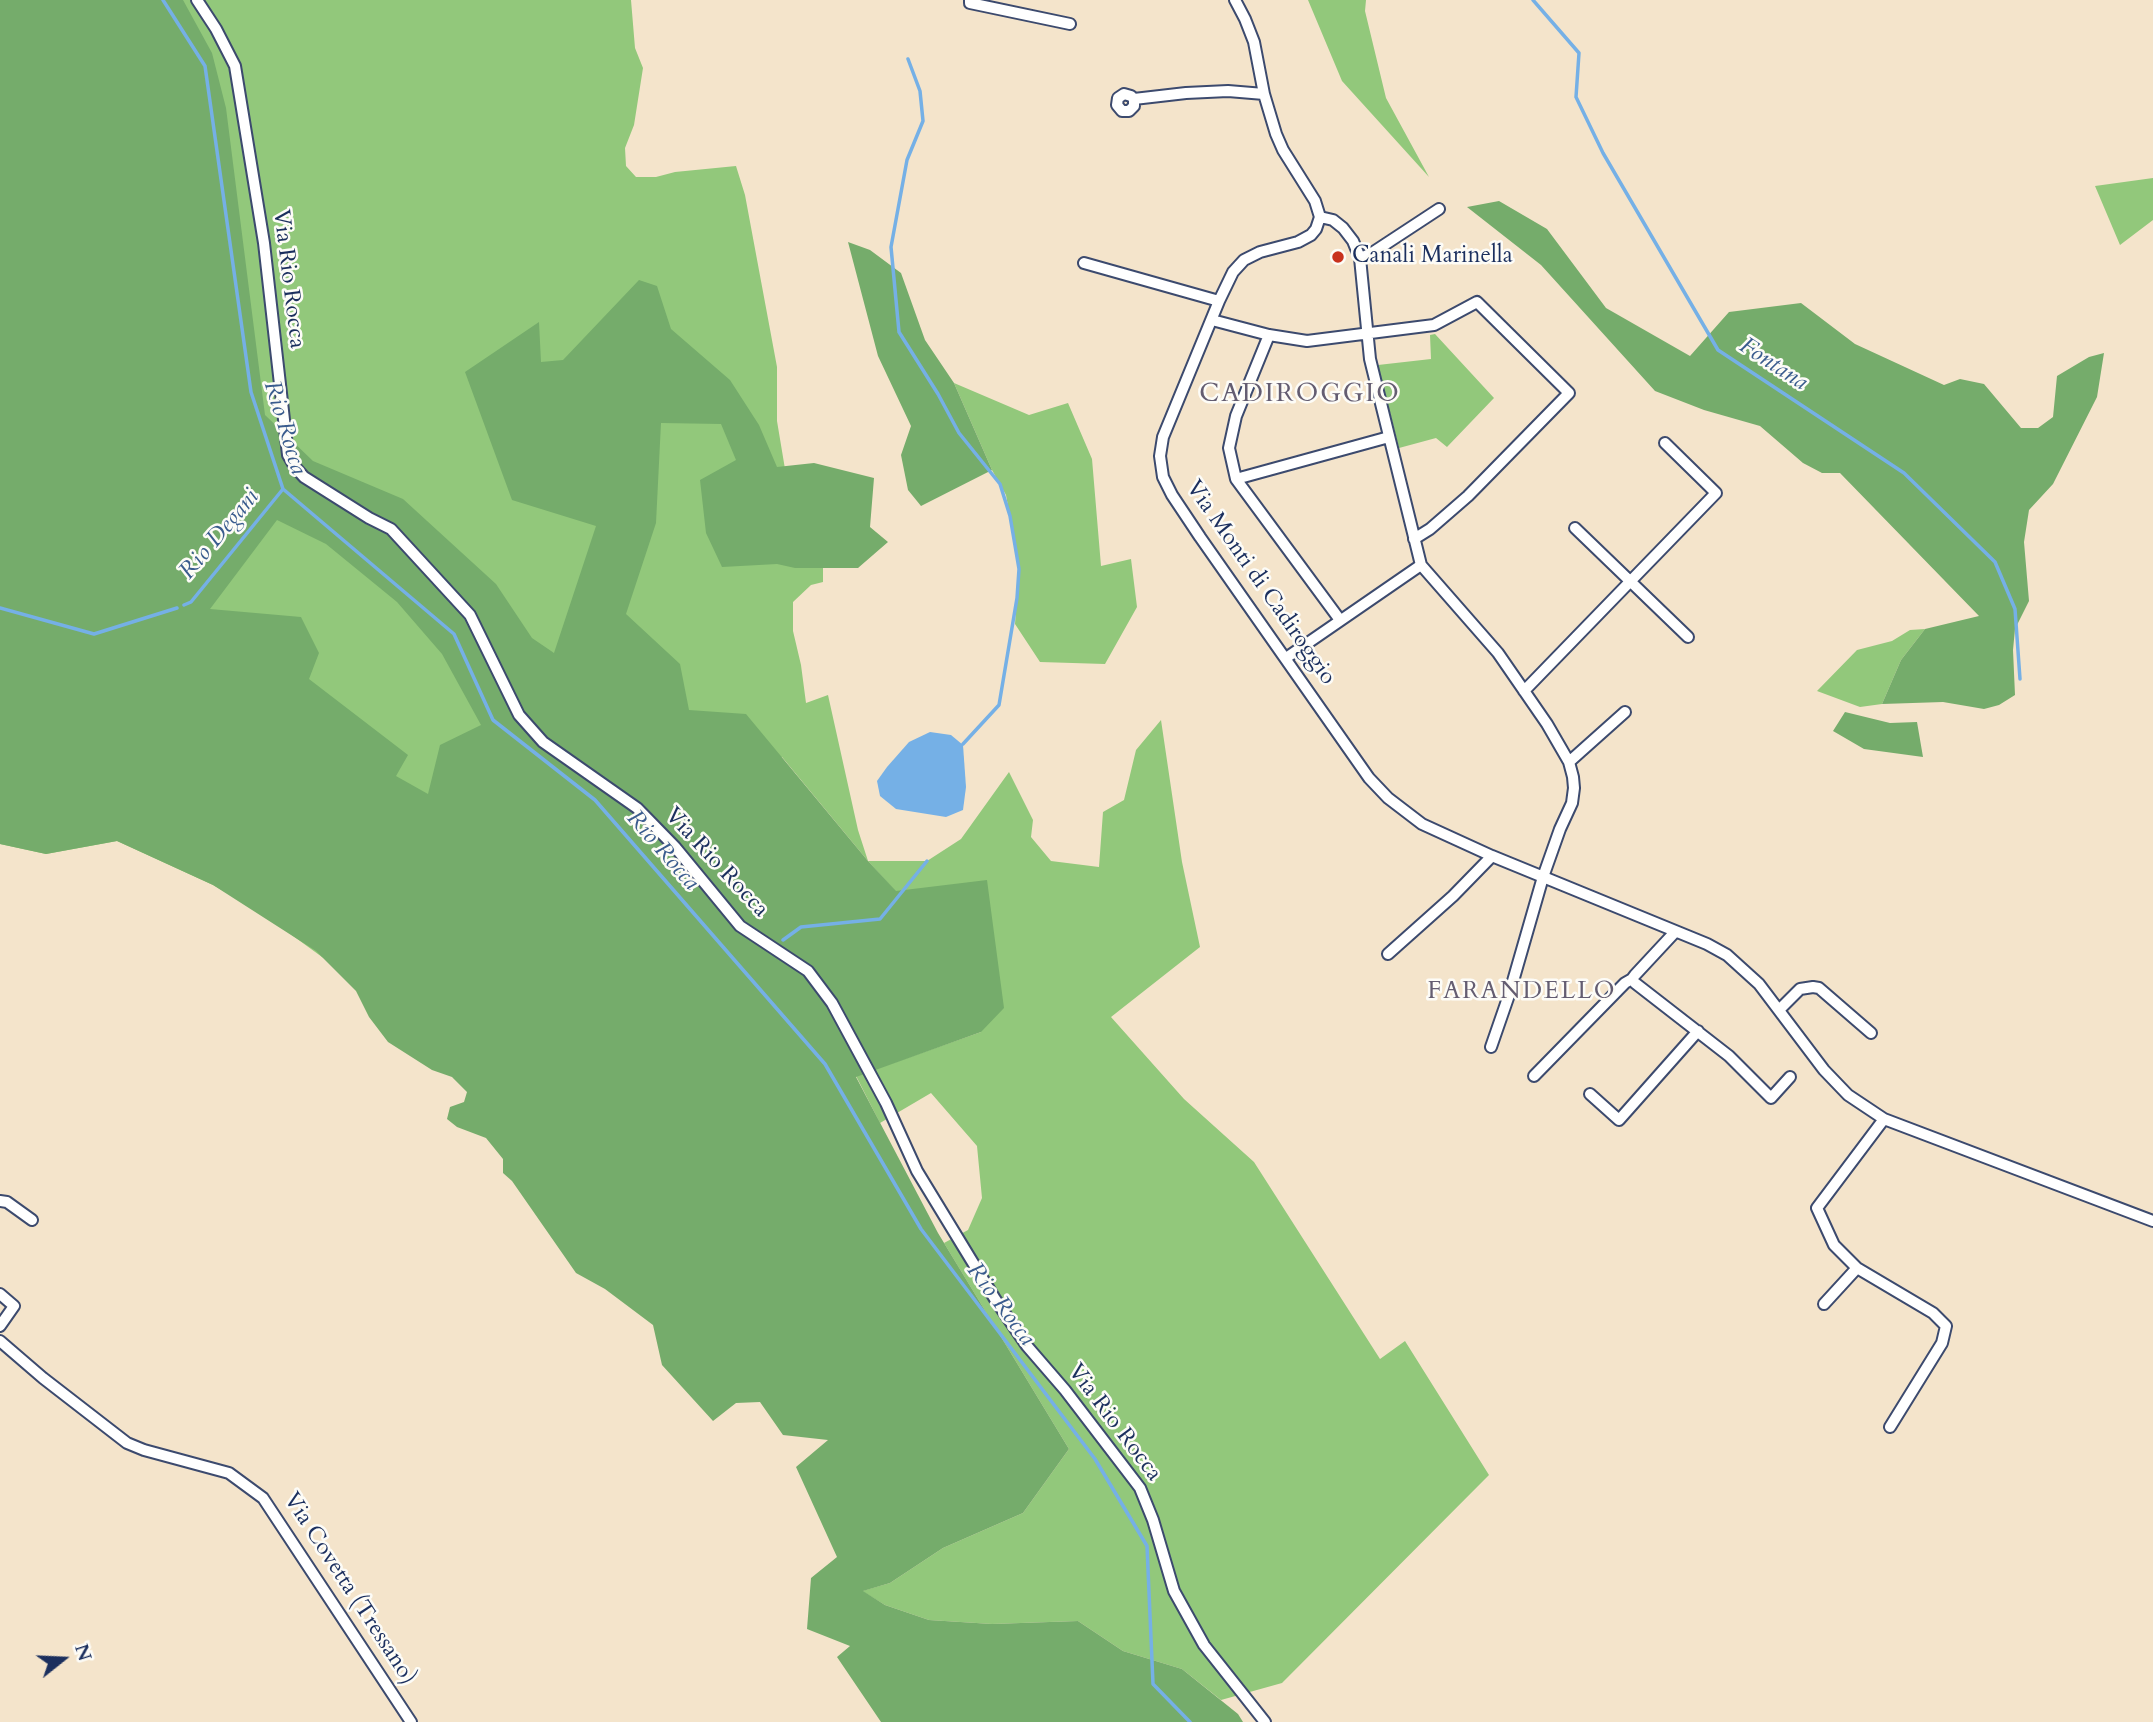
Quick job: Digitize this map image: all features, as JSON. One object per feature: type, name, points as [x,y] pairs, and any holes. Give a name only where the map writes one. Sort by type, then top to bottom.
[{"type":"street","name":"Via Rio Rocca","points":[[197,0],[235,66],[264,243],[288,455],[295,467],[304,477],[391,529],[470,615],[519,715],[543,742],[637,808],[676,847],[740,926],[808,971],[832,1003],[886,1103],[917,1171],[995,1299],[1027,1346],[1065,1390],[1140,1488],[1153,1520],[1174,1591],[1204,1645],[1265,1722]]},
{"type":"street","points":[[970,0],[970,3],[1070,24]]},
{"type":"street","points":[[1235,0],[1254,42],[1264,94],[1283,150],[1315,201],[1320,217],[1333,220],[1343,228],[1353,241],[1360,258],[1370,359],[1421,565],[1491,645],[1547,724],[1569,762],[1574,788],[1572,803],[1543,877],[1491,1047]]},
{"type":"street","points":[[1134,99],[1228,91],[1264,94]]},
{"type":"street","points":[[1360,258],[1439,209]]},
{"type":"street","name":"Via Monti di Cadiroggio","points":[[1320,217],[1311,235],[1298,242],[1260,252],[1244,260],[1233,272],[1163,437],[1160,456],[1163,477],[1172,495],[1369,778],[1388,798],[1422,824],[1727,955],[1753,978],[1824,1070],[1848,1095],[1884,1119],[2153,1222]]},
{"type":"street","points":[[1084,262],[1219,301]]},
{"type":"street","points":[[1212,320],[1269,335],[1307,341],[1434,324],[1476,302],[1569,393],[1468,496],[1430,529],[1414,539]]},
{"type":"street","points":[[1269,335],[1236,416],[1229,448],[1236,479],[1340,620]]},
{"type":"street","points":[[1236,479],[1388,438]]},
{"type":"street","points":[[1524,691],[1716,493],[1665,443]]},
{"type":"street","points":[[1575,528],[1688,637]]},
{"type":"street","points":[[1286,658],[1421,565]]},
{"type":"street","points":[[1569,762],[1625,712]]},
{"type":"street","points":[[1388,954],[1453,896],[1492,856]]},
{"type":"street","points":[[1534,1076],[1632,979],[1675,932]]},
{"type":"street","points":[[1632,979],[1729,1056],[1771,1098],[1790,1077]]},
{"type":"street","points":[[1779,1010],[1800,989],[1819,988],[1871,1033]]},
{"type":"street","points":[[1590,1094],[1619,1120],[1698,1031]]},
{"type":"street","points":[[1884,1119],[1817,1208],[1834,1245],[1857,1268],[1933,1313],[1947,1326],[1942,1343],[1890,1427]]},
{"type":"street","points":[[0,1201],[8,1202],[32,1220]]},
{"type":"street","points":[[1824,1304],[1857,1268]]},
{"type":"street","points":[[0,1294],[14,1306],[0,1326]]},
{"type":"street","name":"Via Covetta (Tressano)","points":[[0,1341],[127,1443],[229,1473],[263,1497],[411,1722]]},
{"type":"green space","points":[[0,0],[631,0],[635,48],[643,68],[634,125],[625,148],[626,166],[636,177],[656,177],[675,172],[736,166],[745,195],[777,367],[777,421],[786,475],[823,566],[823,582],[811,585],[793,602],[793,631],[806,703],[828,695],[858,830],[868,861],[782,757],[354,973],[322,957],[263,914],[213,885],[117,841],[46,854],[0,844]]},
{"type":"green space","points":[[0,0],[183,0],[212,53],[226,108],[265,415],[313,461],[403,499],[496,584],[532,638],[554,653],[596,526],[512,500],[465,372],[539,322],[541,362],[563,360],[639,280],[657,286],[671,329],[730,380],[759,425],[777,467],[814,463],[874,478],[870,527],[888,542],[858,568],[795,568],[777,564],[722,567],[706,533],[700,480],[736,460],[721,424],[661,423],[656,523],[626,614],[680,664],[689,710],[746,714],[896,891],[987,880],[1004,1008],[981,1032],[856,1077],[938,1233],[1069,1449],[1023,1513],[943,1548],[890,1583],[863,1591],[885,1605],[929,1620],[992,1624],[1078,1621],[1123,1651],[1182,1669],[1238,1714],[1243,1722],[881,1722],[837,1657],[850,1646],[807,1629],[811,1578],[837,1557],[796,1467],[828,1440],[783,1435],[760,1402],[736,1403],[713,1421],[662,1365],[653,1325],[605,1289],[576,1273],[512,1181],[503,1173],[503,1159],[486,1138],[457,1127],[447,1119],[450,1107],[464,1102],[467,1092],[452,1077],[432,1070],[388,1042],[369,1017],[356,991],[316,951],[213,885],[117,841],[46,854],[0,844]],"holes":[[[277,520],[326,544],[397,602],[442,654],[481,725],[440,745],[428,794],[396,776],[408,755],[309,679],[319,653],[301,617],[210,609]]]},
{"type":"green space","points":[[1308,0],[1366,0],[1365,11],[1386,98],[1429,177],[1342,81]]},
{"type":"green space","points":[[2153,178],[2153,220],[2120,245],[2095,186]]},
{"type":"green space","points":[[1499,201],[1547,229],[1606,308],[1690,356],[1729,312],[1801,303],[1855,344],[1944,385],[1960,379],[1984,384],[2021,428],[2038,428],[2053,417],[2057,376],[2089,357],[2104,353],[2097,397],[2053,484],[2029,510],[2024,542],[2029,601],[2015,629],[2015,695],[1999,705],[1984,709],[1943,702],[1882,704],[1901,660],[1925,629],[1979,616],[1840,473],[1822,473],[1803,463],[1760,426],[1704,410],[1655,391],[1541,265],[1467,207]]},
{"type":"green space","points":[[848,242],[870,250],[901,273],[925,340],[954,383],[992,470],[921,506],[908,490],[901,455],[911,426],[878,356]]},
{"type":"green space","points":[[1435,334],[1494,398],[1447,447],[1436,438],[1399,448],[1378,365],[1431,359],[1430,335]]},
{"type":"green space","points":[[954,383],[1029,415],[1068,403],[1092,459],[1101,566],[1131,559],[1137,607],[1105,664],[1040,662],[1015,624],[1019,569],[1006,495],[992,470]]},
{"type":"green space","points":[[1925,629],[1901,660],[1882,704],[1860,707],[1817,691],[1857,650],[1892,641],[1910,630]]},
{"type":"green space","points":[[1845,712],[1890,723],[1917,722],[1923,757],[1864,749],[1833,731]]},
{"type":"green space","points":[[1161,720],[1182,862],[1200,947],[1111,1017],[1184,1099],[1254,1162],[1380,1359],[1405,1341],[1489,1475],[1282,1683],[1221,1700],[1182,1669],[1123,1651],[1078,1621],[992,1624],[929,1620],[885,1605],[862,1591],[890,1583],[943,1548],[1023,1513],[1069,1449],[944,1243],[968,1230],[982,1198],[977,1146],[931,1093],[880,1123],[856,1076],[981,1032],[987,881],[896,892],[868,861],[927,861],[961,839],[1009,772],[1033,820],[1031,837],[1051,861],[1099,867],[1103,812],[1124,800],[1136,750]]},
{"type":"water","points":[[930,732],[951,735],[963,745],[966,787],[963,810],[946,817],[896,809],[880,796],[877,781],[909,742]]},
{"type":"waterway","name":"Rio Rocca","points":[[163,0],[205,66],[251,392],[283,489],[454,634],[493,720],[595,800],[825,1064],[921,1229],[1095,1459],[1147,1546],[1153,1684],[1190,1722]]},
{"type":"waterway","name":"Fontana","points":[[1533,0],[1579,53],[1576,97],[1603,153],[1718,350],[1904,473],[1995,562],[2015,609],[2020,679]]},
{"type":"waterway","points":[[908,59],[920,91],[923,121],[907,160],[891,247],[899,332],[959,433],[1000,484],[1010,516],[1019,569],[1017,598],[999,705],[963,744]]},
{"type":"waterway","name":"Rio Degani","points":[[184,605],[191,602],[283,489]]},
{"type":"waterway","name":"Rio Degani","points":[[0,608],[94,634],[177,608]]},
{"type":"waterway","points":[[783,940],[801,927],[880,919],[927,861]]},
{"type":"place","name":"Canali Marinella","points":[[1338,257]]},
{"type":"district","name":"CADIROGGIO","points":[[1300,395]]},
{"type":"district","name":"FARANDELLO","points":[[1522,992]]}]
